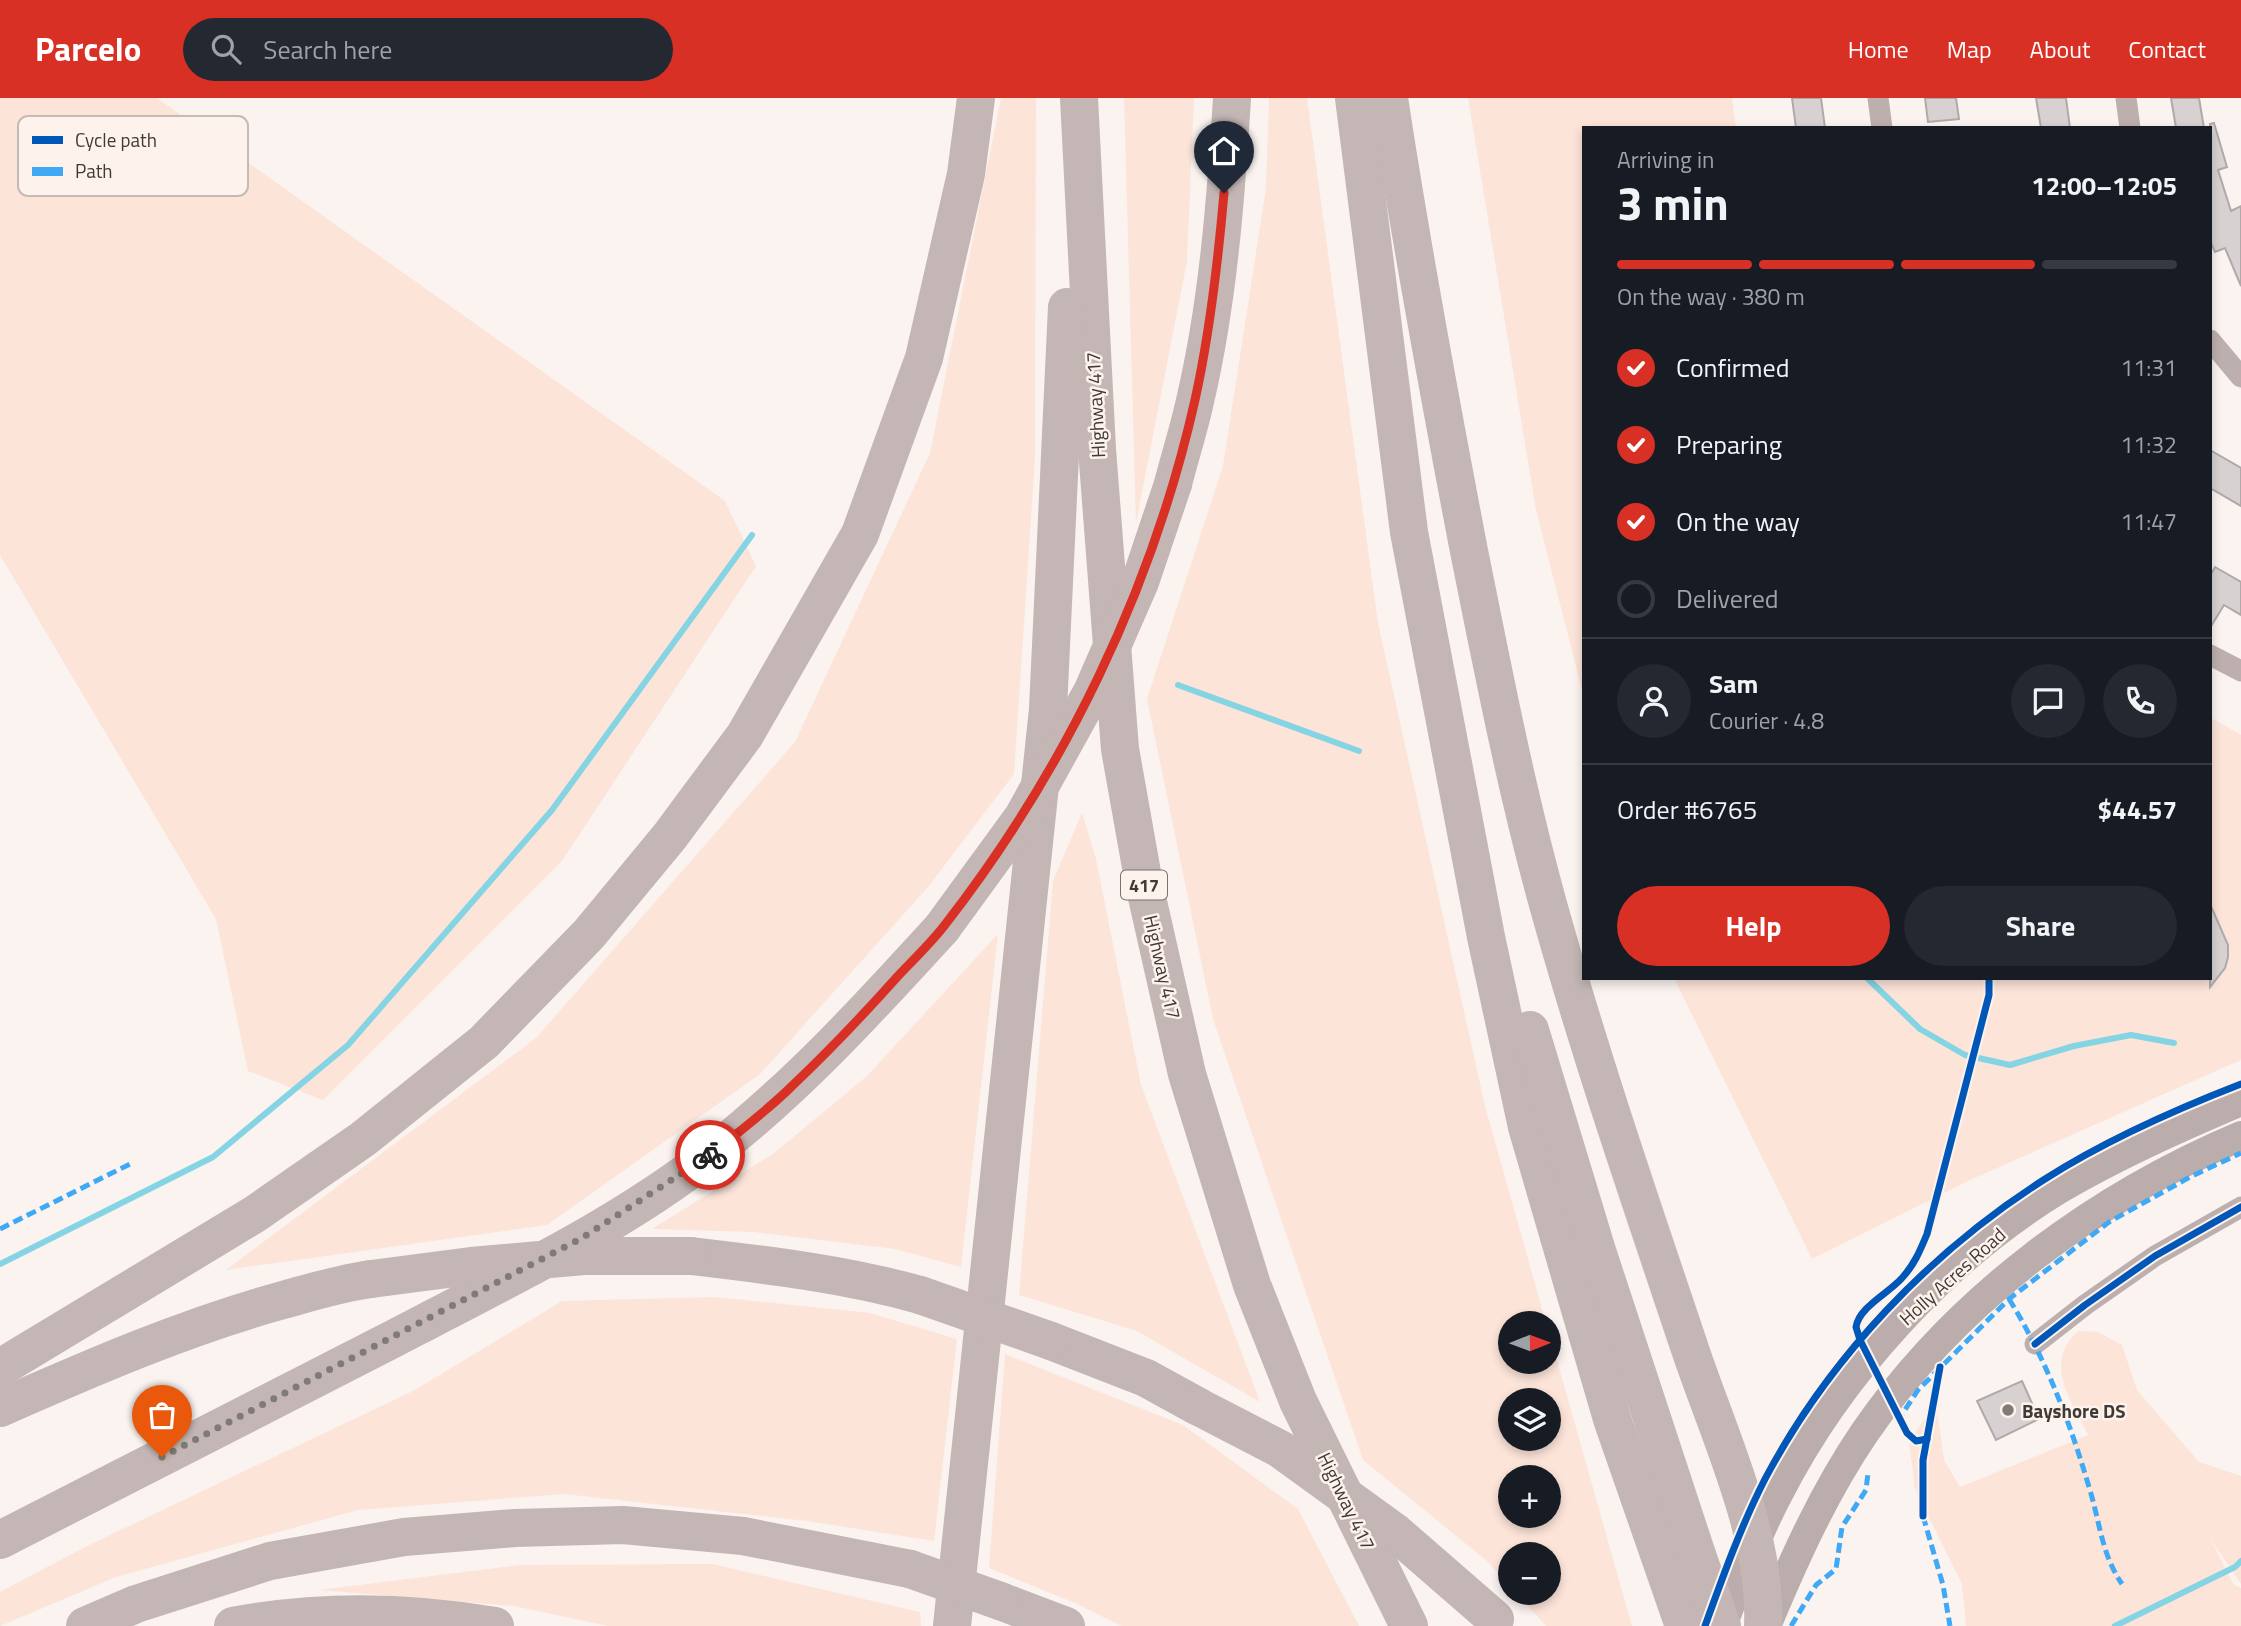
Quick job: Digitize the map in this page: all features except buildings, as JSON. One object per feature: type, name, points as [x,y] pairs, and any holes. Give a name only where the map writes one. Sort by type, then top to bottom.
[{"type":"highway","points":[[0,1368],[255,1214],[373,1131],[484,1042],[589,934],[670,836],[745,735],[860,534],[924,358],[966,174],[976,98]]},
{"type":"highway","points":[[952,1626],[1048,709],[1077,98]]},
{"type":"highway","name":"Highway 417","points":[[1077,98],[1097,449],[1120,749],[1144,884],[1187,1074],[1252,1284],[1298,1401],[1409,1626]]},
{"type":"highway","points":[[0,1540],[486,1290],[606,1225],[709,1156],[791,1088],[943,928],[1023,817],[1092,692],[1140,582],[1173,484],[1195,400],[1205,347],[1222,215],[1232,98]]},
{"type":"highway","points":[[1354,98],[1409,532],[1527,1127],[1612,1419],[1679,1613]]},
{"type":"highway","points":[[1389,98],[1436,378],[1494,679],[1552,918],[1628,1163],[1755,1541],[1763,1585],[1764,1626]]},
{"type":"highway","points":[[1461,802],[1597,1251],[1722,1626]]},
{"type":"highway","points":[[0,1408],[123,1354],[237,1312],[346,1283],[471,1266],[584,1256],[691,1256],[810,1271],[880,1284],[920,1295],[1051,1340],[1146,1378],[1280,1449],[1396,1533],[1498,1622]]},
{"type":"highway","points":[[85,1626],[136,1604],[270,1561],[404,1536],[623,1524],[730,1535],[910,1569],[1066,1626]]},
{"type":"highway","points":[[233,1626],[313,1614],[349,1612],[429,1616],[495,1626]]},
{"type":"main road","name":"Holly Acres Road","points":[[1722,1626],[1755,1541],[1778,1493],[1836,1398],[1862,1363],[1922,1297],[1982,1246],[2059,1189],[2134,1150],[2241,1101]]},
{"type":"main road","name":"Holly Acres Road","points":[[1764,1626],[1825,1496],[1865,1432],[1929,1352],[1996,1287],[2085,1219],[2182,1163],[2241,1136]]},
{"type":"street","points":[[1878,98],[1882,126]]},
{"type":"street","points":[[2126,98],[2130,126]]},
{"type":"street","points":[[2212,342],[2241,377]]},
{"type":"street","points":[[2212,656],[2241,671]]},
{"type":"street","points":[[2035,1345],[2085,1305],[2155,1256],[2241,1207]]},
{"type":"shaded area","points":[[0,98],[157,98],[182,116],[18,116],[18,196],[248,196],[248,163],[725,501],[756,566],[562,861],[323,1100],[248,1071],[216,919],[0,555]]},
{"type":"shaded area","points":[[1001,98],[1036,98],[1035,458],[1014,774],[928,887],[760,1074],[547,1225],[226,1270],[536,1038],[795,742],[930,453]]},
{"type":"shaded area","points":[[1124,98],[1194,98],[1187,261],[1136,523]]},
{"type":"shaded area","points":[[1269,98],[1307,98],[1378,623],[1485,1106],[1543,1311],[1498,1311],[1498,1374],[1561,1374],[1632,1626],[1546,1626],[1527,1605],[1561,1605],[1561,1542],[1498,1542],[1498,1573],[1487,1561],[1363,1460],[1213,1019],[1147,699],[1223,466],[1266,188]]},
{"type":"shaded area","points":[[1468,98],[1732,98],[1736,126],[1582,126],[1582,690],[1536,510]]},
{"type":"shaded area","points":[[2212,718],[2241,735],[2241,1060],[1970,1180],[1812,1259],[1675,980],[2212,980]]},
{"type":"shaded area","points":[[1082,813],[1096,859],[1141,1085],[1260,1402],[1137,1331],[1019,1295],[1053,881]]},
{"type":"shaded area","points":[[998,934],[961,1267],[895,1249],[754,1232],[652,1229],[773,1154],[867,1076]]},
{"type":"shaded area","points":[[715,1297],[870,1313],[957,1339],[934,1541],[807,1521],[564,1494],[358,1510],[116,1577],[0,1626],[0,1592],[87,1546],[415,1390],[562,1301]]},
{"type":"shaded area","points":[[2078,1331],[2098,1332],[2122,1345],[2137,1390],[2199,1462],[2241,1476],[2241,1584],[2210,1538],[2234,1585],[2241,1588],[2241,1626],[1966,1626],[1962,1584],[1915,1489],[1909,1441],[1936,1403],[1944,1460],[1960,1487],[2088,1435],[2068,1396],[2061,1370],[2067,1344]]},
{"type":"shaded area","points":[[1005,1354],[1183,1425],[1298,1509],[1359,1626],[1121,1626],[1075,1603],[989,1568]]},
{"type":"shaded area","points":[[712,1564],[920,1612],[921,1626],[608,1626],[514,1606],[319,1590],[521,1565]]},
{"type":"waterway","points":[[0,1264],[213,1157],[348,1045],[552,810],[752,535]]},
{"type":"waterway","points":[[1178,685],[1359,751]]},
{"type":"waterway","points":[[1869,980],[1920,1029],[1965,1055],[2010,1065],[2074,1046],[2131,1035],[2174,1043]]},
{"type":"waterway","points":[[2115,1626],[2235,1567],[2241,1561]]},
{"type":"marked path","points":[[1897,1422],[1918,1390],[2009,1299],[2109,1222],[2190,1177],[2241,1153]]},
{"type":"marked path","points":[[0,1229],[132,1163]]},
{"type":"marked path","points":[[2009,1299],[2034,1344],[2065,1414],[2093,1500],[2105,1549],[2122,1584]]},
{"type":"marked path","points":[[1791,1626],[1816,1585],[1836,1569],[1842,1527],[1866,1490],[1868,1473]]},
{"type":"marked path","points":[[1923,1516],[1943,1585],[1950,1626]]},
{"type":"cycle path","points":[[1927,1439],[1916,1441],[1907,1433],[1856,1327],[1868,1307],[1906,1273],[1927,1234],[1989,995],[1989,980]]},
{"type":"cycle path","points":[[1705,1626],[1740,1533],[1765,1479],[1820,1391],[1851,1350],[1886,1311],[1962,1240],[2045,1179],[2092,1151],[2141,1127],[2241,1084]]},
{"type":"cycle path","points":[[2035,1344],[2155,1256],[2241,1207]]},
{"type":"cycle path","points":[[1923,1516],[1923,1460],[1940,1367]]},
{"type":"way so far","points":[[162,1457],[606,1225],[710,1155]]},
{"type":"place","name":"Bayshore DS","points":[[2008,1410]]},
{"type":"route","points":[[710,1155],[791,1088],[943,928],[1023,817],[1092,692],[1140,582],[1173,484],[1195,400],[1205,347],[1224,193]]}]
